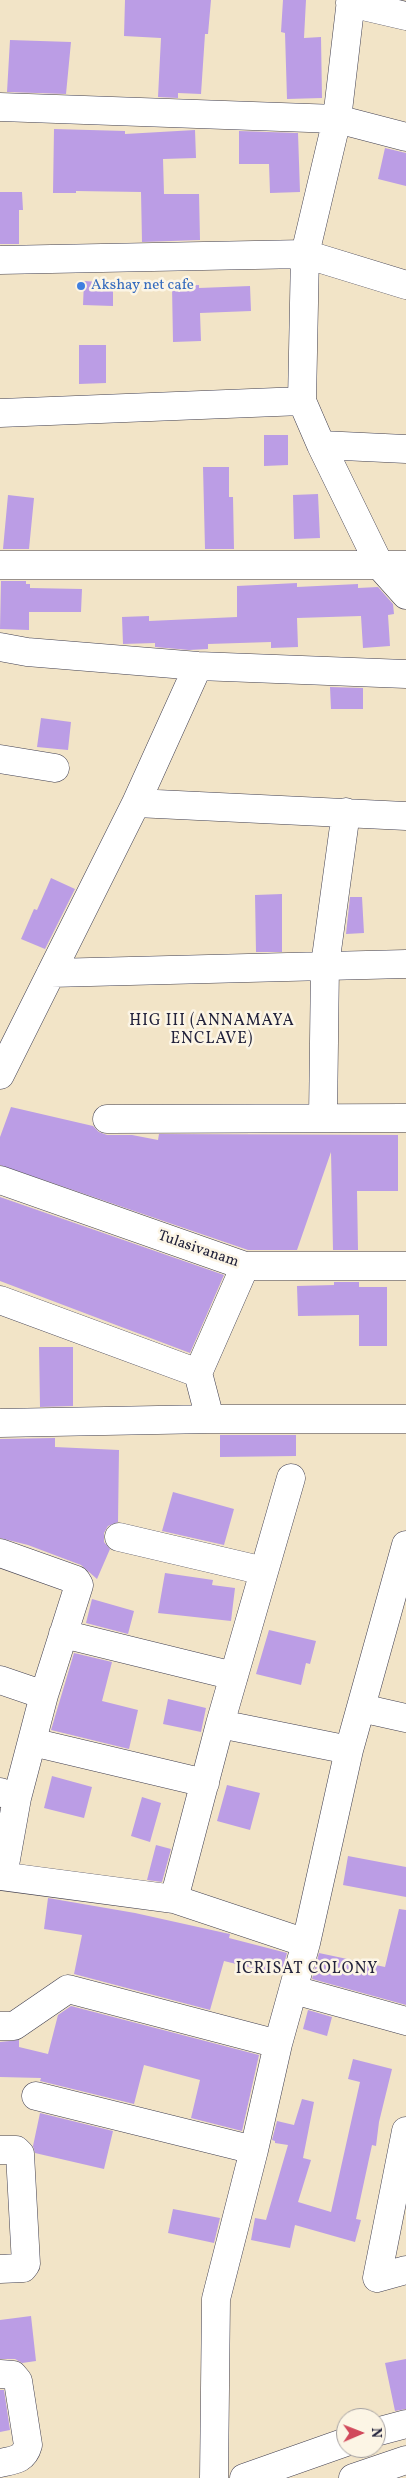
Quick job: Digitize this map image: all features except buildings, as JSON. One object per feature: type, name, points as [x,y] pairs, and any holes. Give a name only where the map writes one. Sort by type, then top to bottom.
[{"type":"street","points":[[406,16],[350,2],[337,120],[305,254],[302,401],[321,445],[393,566],[406,595]]},
{"type":"street","points":[[0,107],[337,120],[406,137]]},
{"type":"street","points":[[0,260],[305,254],[406,285]]},
{"type":"street","points":[[0,413],[302,401]]},
{"type":"street","points":[[321,445],[406,449]]},
{"type":"street","points":[[0,564],[393,566]]},
{"type":"street","points":[[0,647],[27,652],[198,666],[406,674]]},
{"type":"street","points":[[0,1076],[136,803],[198,666]]},
{"type":"street","points":[[0,759],[55,768]]},
{"type":"street","points":[[136,803],[406,816]]},
{"type":"street","points":[[323,1118],[326,965],[346,812]]},
{"type":"street","points":[[51,973],[406,964]]},
{"type":"street","points":[[107,1119],[406,1118]]},
{"type":"street","name":"Tulasivanam","points":[[0,1180],[245,1266],[406,1266]]},
{"type":"street","points":[[210,1419],[198,1373],[245,1266]]},
{"type":"street","points":[[0,1300],[198,1373]]},
{"type":"street","points":[[0,1423],[210,1419],[406,1419]]},
{"type":"street","points":[[174,1900],[220,1724],[290,1478]]},
{"type":"street","points":[[119,1538],[264,1571]]},
{"type":"street","points":[[214,2478],[216,2299],[254,2150],[278,2044],[306,1943],[349,1750],[406,1545]]},
{"type":"street","points":[[0,1553],[79,1583],[44,1695],[32,1742],[9,1795],[1,1876],[174,1900],[306,1943]]},
{"type":"street","points":[[63,1634],[234,1676]]},
{"type":"street","points":[[0,1680],[44,1695]]},
{"type":"street","points":[[361,1708],[406,1718]]},
{"type":"street","points":[[220,1724],[349,1750]]},
{"type":"street","points":[[32,1742],[205,1783]]},
{"type":"street","points":[[7,2026],[68,1989],[278,2044]]},
{"type":"street","points":[[294,1990],[406,2021]]},
{"type":"street","points":[[36,2096],[254,2150]]},
{"type":"street","points":[[404,2147],[377,2278],[406,2270]]},
{"type":"street","points":[[0,2150],[16,2150],[20,2154],[26,2264],[23,2268],[0,2269]]},
{"type":"street","points":[[0,2374],[13,2375],[18,2381],[28,2445],[26,2453],[20,2459],[0,2463]]},
{"type":"street","points":[[386,2429],[406,2424]]},
{"type":"street","points":[[244,2478],[336,2446]]},
{"type":"street","points":[[353,2478],[406,2460]]},
{"type":"place","name":"Akshay net cafe","points":[[81,286]]},
{"type":"district","name":"HIG III (ANNAMAYA ENCLAVE)","points":[[212,1031]]},
{"type":"district","name":"ICRISAT COLONY","points":[[307,1970]]}]
